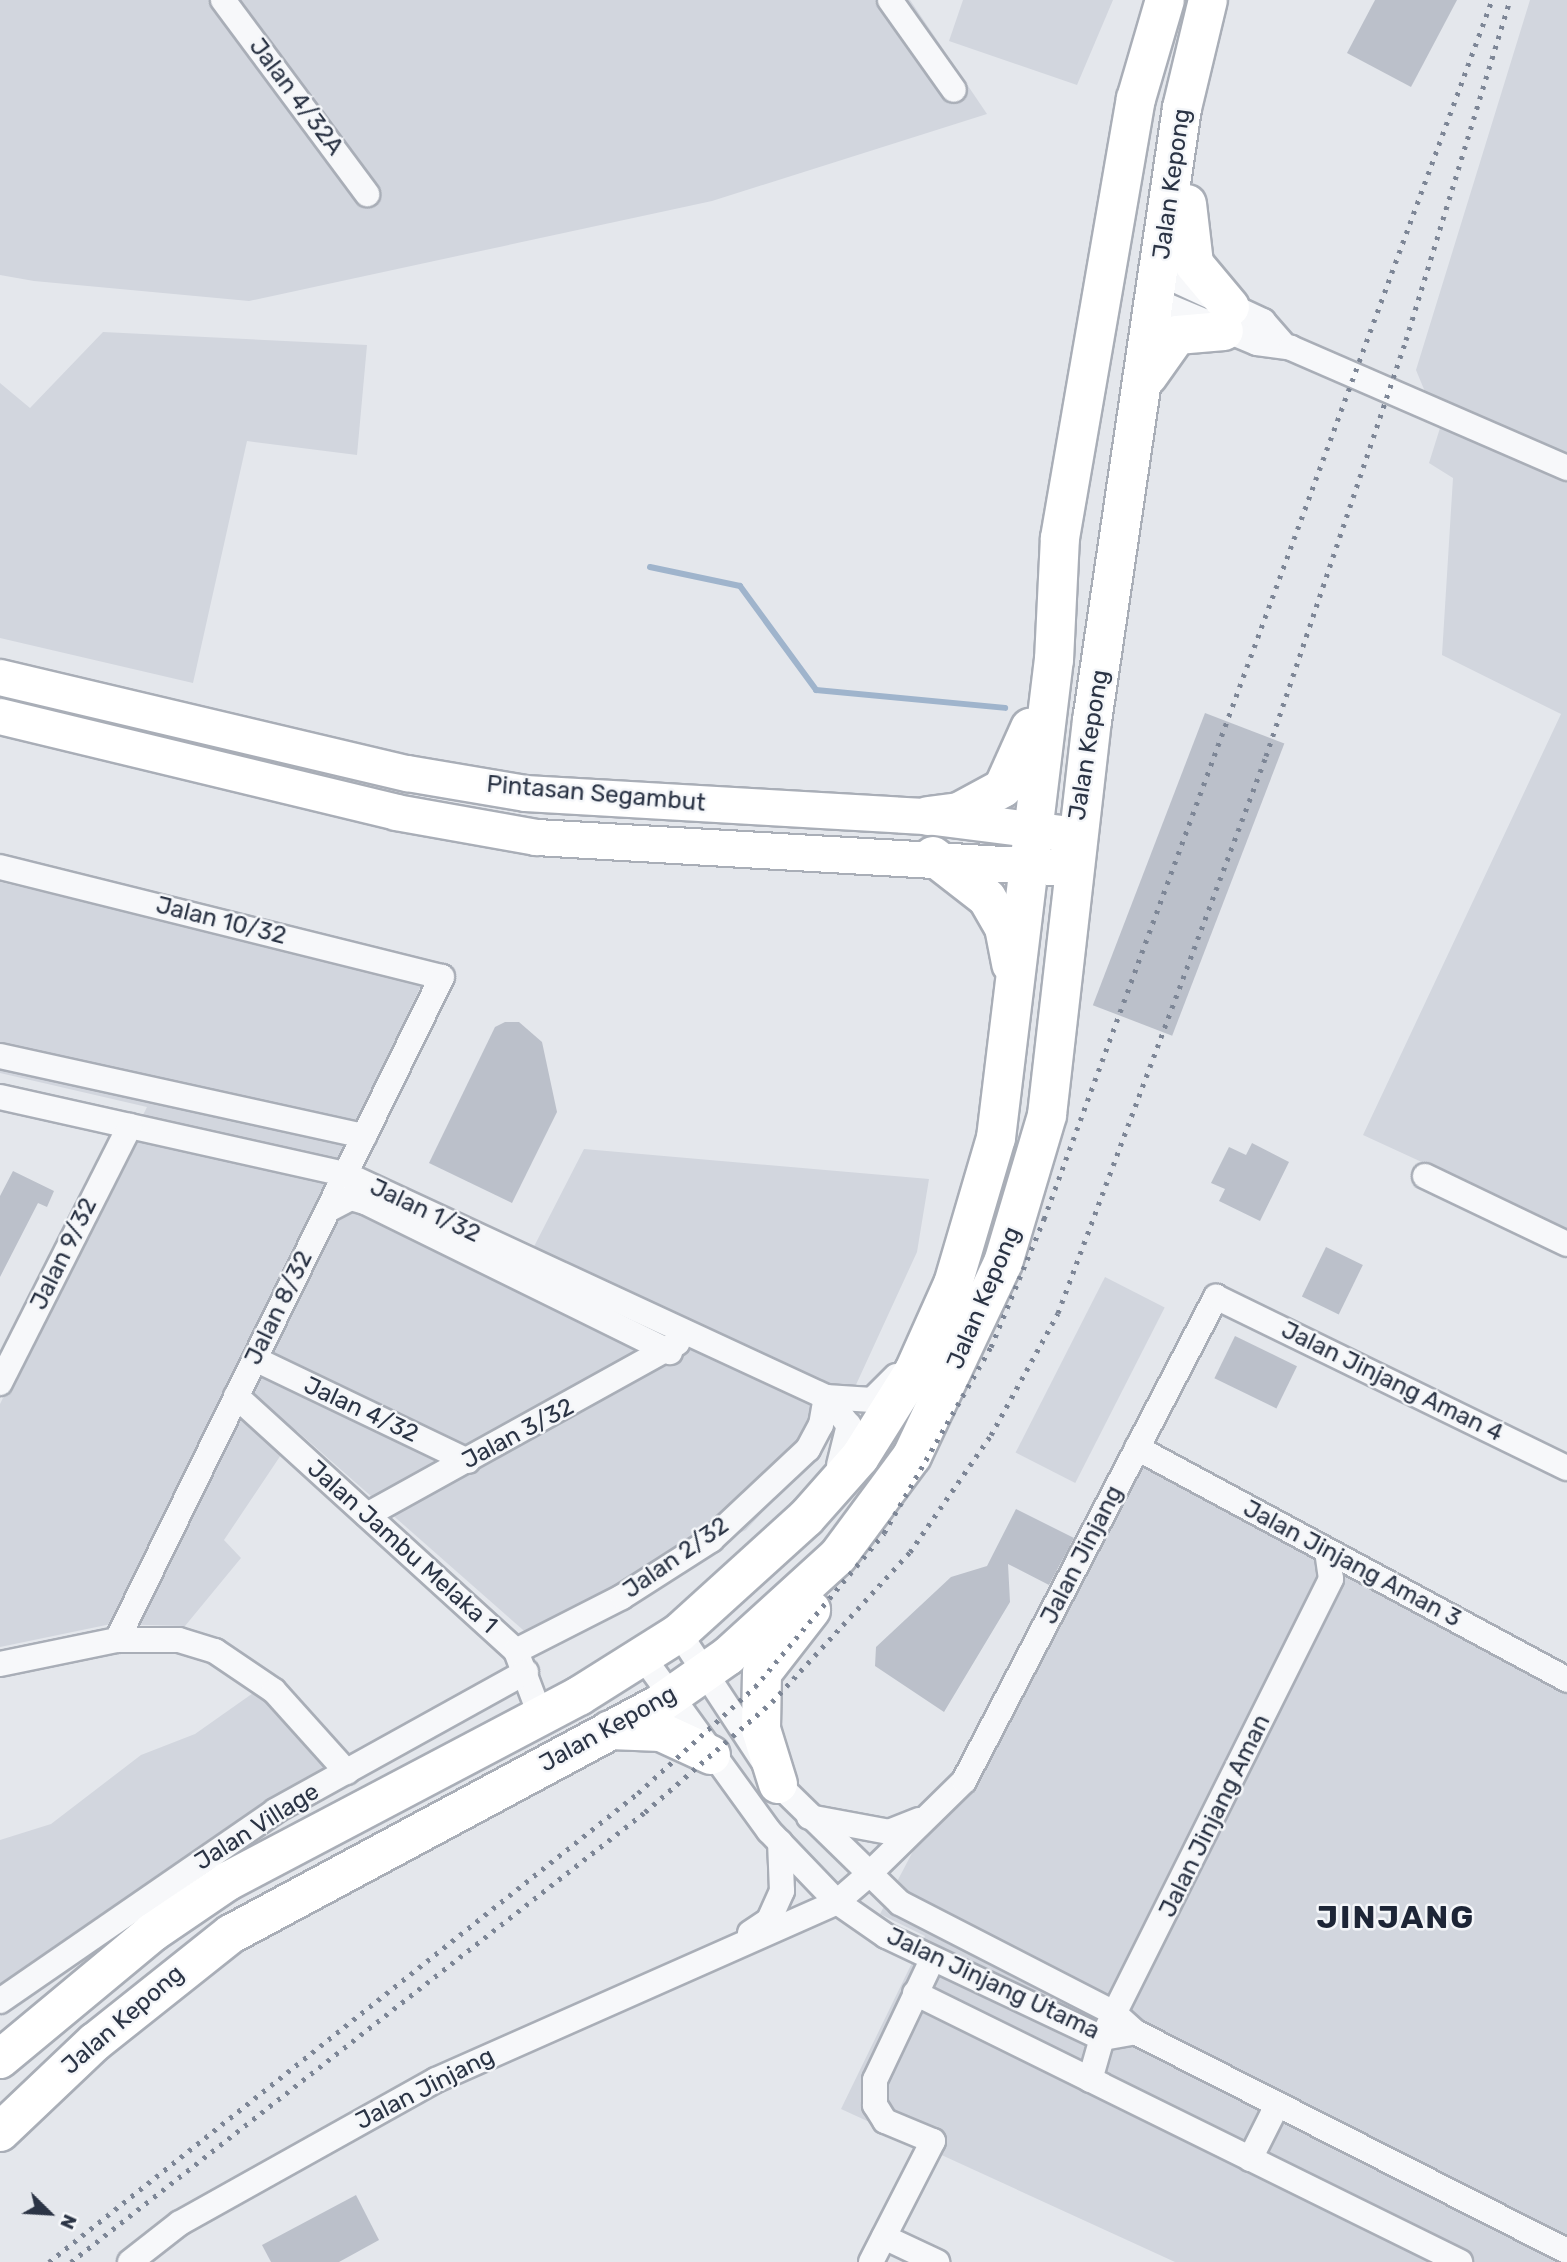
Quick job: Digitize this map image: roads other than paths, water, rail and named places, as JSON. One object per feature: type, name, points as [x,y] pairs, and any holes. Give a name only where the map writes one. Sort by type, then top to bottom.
[{"type":"main road","name":"Jalan Kepong","points":[[0,2059],[153,1931],[228,1881],[540,1715],[643,1657],[679,1633],[806,1518],[860,1457],[914,1371],[974,1222],[996,1138],[1016,994],[1030,847],[1054,660],[1060,538],[1136,99],[1165,0]]},
{"type":"main road","name":"Jalan Kepong","points":[[0,2132],[94,2042],[231,1934],[671,1696],[702,1675],[838,1556],[912,1456],[1003,1263],[1047,1115],[1074,852],[1144,383],[1153,286],[1182,108],[1208,0]]},
{"type":"main road","points":[[928,816],[958,812],[1006,785],[1054,660],[1080,557],[1123,320],[1153,286],[1133,238],[1142,138],[1136,99]]},
{"type":"main road","points":[[1144,383],[1159,352],[1177,335],[1227,319],[1198,272],[1188,249],[1182,108]]},
{"type":"main road","name":"Pintasan Segambut","points":[[0,677],[407,773],[525,793],[928,816],[1030,847],[1074,852]]},
{"type":"main road","name":"Pintasan Segambut","points":[[0,716],[396,812],[536,837],[933,856],[1030,847]]},
{"type":"main road","points":[[933,856],[968,878],[996,911],[1016,994]]},
{"type":"main road","points":[[778,1784],[761,1729],[762,1673],[819,1602],[838,1556]]},
{"type":"main road","points":[[609,1730],[661,1732],[711,1755]]},
{"type":"street","name":"Jalan 4/32A","points":[[223,0],[367,194]]},
{"type":"street","points":[[890,0],[954,90]]},
{"type":"street","points":[[1153,286],[1567,468]]},
{"type":"street","name":"Jalan 10/32","points":[[0,867],[442,977]]},
{"type":"street","name":"Jalan 8/32","points":[[117,1640],[442,977]]},
{"type":"street","points":[[0,1056],[364,1136]]},
{"type":"street","name":"Jalan 1/32","points":[[0,1097],[345,1174],[826,1397],[863,1402],[893,1381],[974,1222]]},
{"type":"street","name":"Jalan 9/32","points":[[0,1383],[130,1126]]},
{"type":"street","points":[[1425,1176],[1567,1244]]},
{"type":"street","points":[[328,1210],[351,1198],[365,1202],[670,1352],[686,1332]]},
{"type":"street","name":"Jalan Jinjang","points":[[130,2262],[224,2197],[436,2080],[734,1943],[837,1902],[866,1877],[964,1781],[1216,1297]]},
{"type":"street","name":"Jalan Jinjang Aman 4","points":[[1216,1297],[1567,1468]]},
{"type":"street","name":"Jalan 3/32","points":[[367,1515],[670,1352]]},
{"type":"street","name":"Jalan 4/32","points":[[255,1359],[468,1461]]},
{"type":"street","name":"Jalan Jambu Melaka 1","points":[[236,1396],[521,1661]]},
{"type":"street","name":"Jalan 1/32","points":[[806,1518],[851,1437],[845,1415],[826,1397]]},
{"type":"street","name":"Jalan 2/32","points":[[521,1661],[711,1540],[808,1449],[821,1425],[826,1397]]},
{"type":"street","name":"Jalan Jinjang Aman 3","points":[[1138,1448],[1567,1681]]},
{"type":"street","name":"Jalan Jinjang Aman","points":[[1090,2080],[1102,2038],[1114,2013],[1331,1579],[1327,1551]]},
{"type":"street","name":"Jalan Jinjang Utama","points":[[679,1633],[702,1675],[778,1784],[805,1816],[866,1877],[900,1903],[1114,2013],[1135,2032],[1566,2248]]},
{"type":"street","points":[[0,1664],[117,1640],[179,1640],[215,1651],[274,1691],[347,1772]]},
{"type":"street","name":"Jalan Jinjang Utama","points":[[643,1657],[711,1755],[780,1842],[837,1902],[932,1960],[1102,2038],[1135,2032]]},
{"type":"street","points":[[521,1661],[540,1715]]},
{"type":"street","name":"Jalan Village","points":[[0,2001],[275,1811],[347,1772],[521,1661]]},
{"type":"street","name":"Jalan Jinjang","points":[[805,1816],[889,1832],[939,1808]]},
{"type":"street","name":"Jalan Jinjang","points":[[734,1943],[769,1920],[782,1891],[780,1842]]},
{"type":"street","points":[[871,2262],[933,2141],[885,2121],[874,2105],[875,2080],[932,1960]]},
{"type":"street","points":[[915,1993],[1460,2262]]},
{"type":"street","points":[[1250,2159],[1277,2105]]},
{"type":"street","points":[[884,2238],[937,2262]]},
{"type":"waterway","points":[[650,567],[740,586],[816,690],[1005,708]]},
{"type":"railway","points":[[49,2262],[638,1793],[755,1687],[884,1533],[991,1347],[1044,1219],[1492,0]]},
{"type":"railway","points":[[71,2262],[645,1812],[772,1702],[910,1552],[991,1435],[1058,1313],[1266,756],[1406,340],[1510,0]]},
{"type":"district","name":"JINJANG","points":[[1396,1917]]}]
